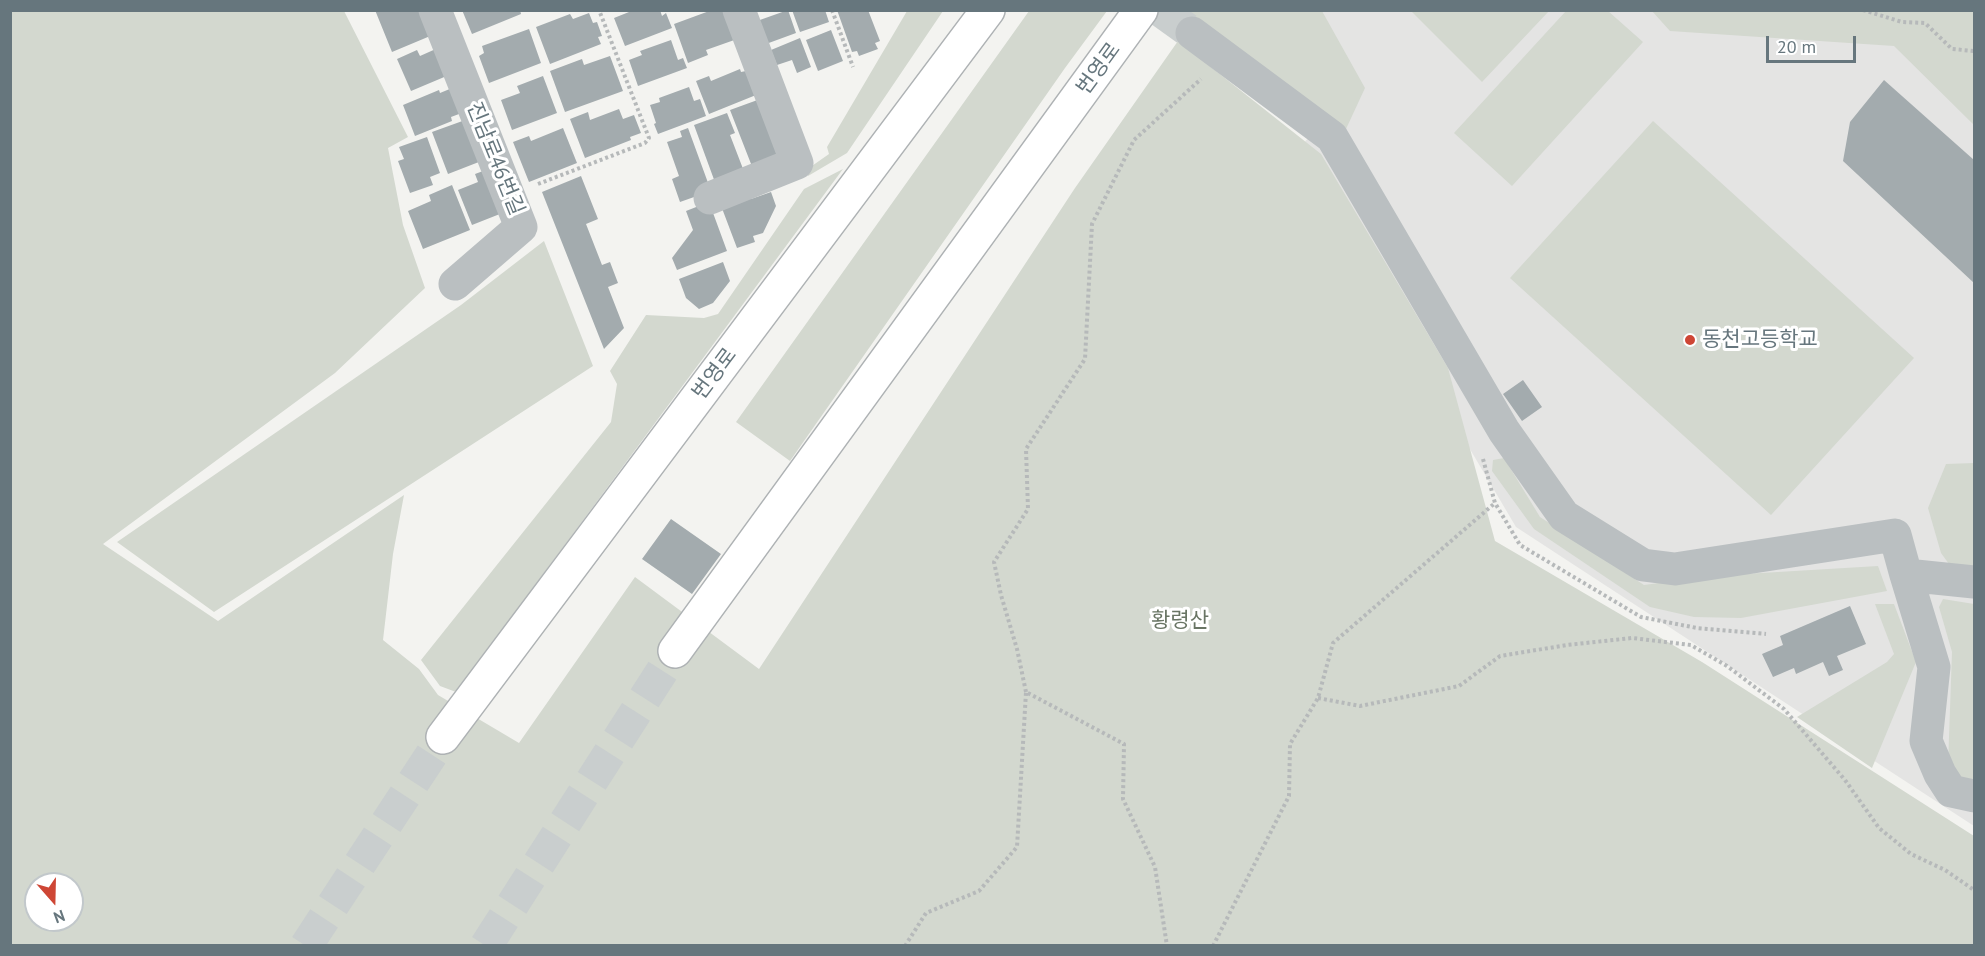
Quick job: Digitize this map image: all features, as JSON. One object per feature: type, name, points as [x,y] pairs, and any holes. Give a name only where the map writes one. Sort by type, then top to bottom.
[{"type":"highway","name":"번영로","points":[[443,737],[988,10]]},
{"type":"highway","name":"번영로","points":[[675,651],[1141,10]]},
{"type":"street","name":"진남로46번길","points":[[435,10],[521,226],[455,284]]},
{"type":"street","points":[[710,198],[797,163],[739,10]]},
{"type":"street","points":[[1192,33],[1332,137],[1504,431],[1564,516],[1643,565],[1675,569],[1895,535],[1934,667],[1926,741],[1940,774],[1951,791],[1974,796]]},
{"type":"street","points":[[1906,575],[1974,582]]},
{"type":"path","points":[[510,195],[645,143],[649,138],[600,10]]},
{"type":"path","points":[[832,10],[853,67]]},
{"type":"path","points":[[1863,10],[1902,22],[1925,23],[1952,49],[1974,51]]},
{"type":"path","points":[[905,945],[926,913],[979,891],[1017,847],[1026,692],[994,562],[1028,509],[1026,449],[1085,359],[1092,224],[1134,140],[1224,58]]},
{"type":"path","points":[[1213,945],[1289,796],[1290,744],[1318,698],[1333,644],[1495,503],[1520,545],[1641,618],[1697,628],[1766,634]]},
{"type":"path","points":[[1318,698],[1360,706],[1460,686],[1500,656],[1567,645],[1632,638],[1691,645],[1726,666],[1784,709],[1845,780],[1879,828],[1911,854],[1945,870],[1974,890]]},
{"type":"path","points":[[1026,692],[1124,744],[1123,799],[1155,867],[1167,945]]},
{"type":"shaded area","name":"동천고등학교","points":[[1670,10],[1906,32],[1974,99],[1974,826],[1516,527],[1295,153],[1346,95],[1292,11]]},
{"type":"green space","name":"황령산","points":[[10,11],[344,11],[408,137],[388,148],[403,225],[425,288],[335,373],[103,544],[218,621],[404,495],[393,554],[383,640],[419,669],[438,695],[519,743],[635,577],[759,669],[1075,188],[1178,41],[1321,154],[1448,368],[1495,541],[1702,662],[1974,836],[1974,945],[11,945]]},
{"type":"green space","points":[[907,11],[943,11],[847,153],[808,176],[809,168],[829,154],[827,147]]},
{"type":"green space","points":[[1029,11],[1107,11],[790,461],[736,422]]},
{"type":"green space","points":[[1187,11],[1322,11],[1365,88],[1346,129]]},
{"type":"green space","points":[[1411,11],[1549,11],[1482,82]]},
{"type":"green space","points":[[1566,11],[1608,11],[1643,42],[1512,186],[1454,133]]},
{"type":"green space","points":[[1652,11],[1974,11],[1974,125],[1894,46],[1670,31]]},
{"type":"green space","points":[[1653,121],[1914,358],[1771,515],[1510,278]]},
{"type":"green space","points":[[843,169],[456,692],[440,686],[421,660],[611,422],[617,384],[610,371],[646,315],[704,318],[718,314],[804,189]]},
{"type":"green space","points":[[544,241],[593,366],[214,612],[117,542],[461,305]]},
{"type":"green space","points":[[1504,458],[1540,517],[1644,585],[1711,576],[1878,566],[1887,591],[1741,618],[1694,617],[1650,607],[1534,529],[1492,471],[1493,460]]},
{"type":"green space","points":[[1974,463],[1974,567],[1949,564],[1941,553],[1928,508],[1946,464]]},
{"type":"green space","points":[[1943,599],[1974,604],[1974,788],[1948,766],[1952,652],[1939,607]]},
{"type":"green space","points":[[1875,604],[1894,604],[1916,662],[1872,768],[1797,717],[1887,662],[1894,654]]},
{"type":"building","points":[[375,10],[425,10],[435,34],[392,52]]},
{"type":"building","points":[[462,10],[520,10],[521,14],[472,34]]},
{"type":"building","points":[[629,10],[660,10],[662,16],[666,13],[672,28],[625,46],[614,18]]},
{"type":"building","points":[[712,10],[730,10],[740,38],[706,50],[708,55],[688,63],[674,24]]},
{"type":"building","points":[[788,10],[796,33],[766,44],[757,21]]},
{"type":"building","points":[[792,10],[825,10],[829,22],[800,32]]},
{"type":"building","points":[[837,10],[868,10],[880,41],[875,43],[878,49],[859,56],[857,51],[852,52]]},
{"type":"building","points":[[589,13],[593,23],[597,22],[602,36],[598,37],[601,44],[550,64],[536,27],[570,14],[573,19]]},
{"type":"building","points":[[529,29],[541,63],[489,83],[479,56],[484,53],[482,46]]},
{"type":"building","points":[[831,30],[843,61],[818,71],[806,40]]},
{"type":"building","points":[[800,38],[811,67],[797,73],[792,60],[777,65],[771,50]]},
{"type":"building","points":[[671,40],[678,60],[683,58],[687,68],[638,86],[629,60],[642,55],[640,51]]},
{"type":"building","points":[[438,48],[449,75],[411,91],[397,59],[417,50],[420,56]]},
{"type":"building","points":[[610,56],[623,91],[565,112],[550,71],[582,59],[584,65]]},
{"type":"building","points":[[740,69],[741,72],[746,71],[761,93],[709,114],[696,81],[709,76],[711,81]]},
{"type":"building","points":[[543,76],[557,113],[512,130],[501,100],[520,93],[517,86]]},
{"type":"building","points":[[1884,80],[1974,160],[1974,283],[1843,161],[1850,122]]},
{"type":"building","points":[[457,86],[467,111],[451,117],[452,121],[415,136],[403,105],[439,90],[440,93]]},
{"type":"building","points":[[689,87],[694,101],[700,99],[706,116],[658,134],[650,105],[660,102],[659,98]]},
{"type":"building","points":[[763,98],[778,159],[753,169],[730,110]]},
{"type":"building","points":[[619,109],[623,119],[634,115],[641,133],[630,137],[631,140],[585,158],[570,119],[588,112],[590,120]]},
{"type":"building","points":[[727,113],[735,133],[730,135],[745,174],[716,185],[694,125]]},
{"type":"building","points":[[468,119],[484,160],[448,174],[432,132]]},
{"type":"building","points":[[563,128],[577,163],[529,182],[513,142],[529,136],[531,141]]},
{"type":"building","points":[[688,128],[711,191],[680,202],[672,179],[679,176],[667,142],[682,137],[680,131]]},
{"type":"building","points":[[427,137],[440,173],[430,177],[433,185],[410,193],[398,161],[404,159],[399,147]]},
{"type":"building","points":[[494,167],[510,210],[472,225],[458,190],[478,182],[475,174]]},
{"type":"building","points":[[581,176],[598,219],[586,224],[602,265],[610,262],[618,283],[608,287],[624,328],[604,349],[542,192]]},
{"type":"building","points":[[452,185],[470,230],[423,249],[408,211],[431,201],[429,195]]},
{"type":"building","points":[[748,192],[751,199],[771,192],[776,206],[763,233],[753,236],[755,242],[737,248],[720,203]]},
{"type":"building","points":[[709,202],[727,251],[677,270],[672,258],[693,230],[686,211]]},
{"type":"building","points":[[723,262],[730,281],[713,303],[699,309],[686,298],[679,279]]},
{"type":"building","points":[[1523,380],[1542,407],[1522,421],[1503,394]]},
{"type":"building","points":[[671,519],[721,554],[692,594],[642,559]]},
{"type":"building","points":[[1850,606],[1866,644],[1837,656],[1843,670],[1829,676],[1823,662],[1796,674],[1794,668],[1773,677],[1762,654],[1783,645],[1780,636]]},
{"type":"tunnel","points":[[1160,10],[1192,33]]},
{"type":"tunnel","points":[[486,946],[675,651]]},
{"type":"tunnel","points":[[306,946],[443,737]]},
{"type":"place","name":"동천고등학교","points":[[1690,340]]}]
